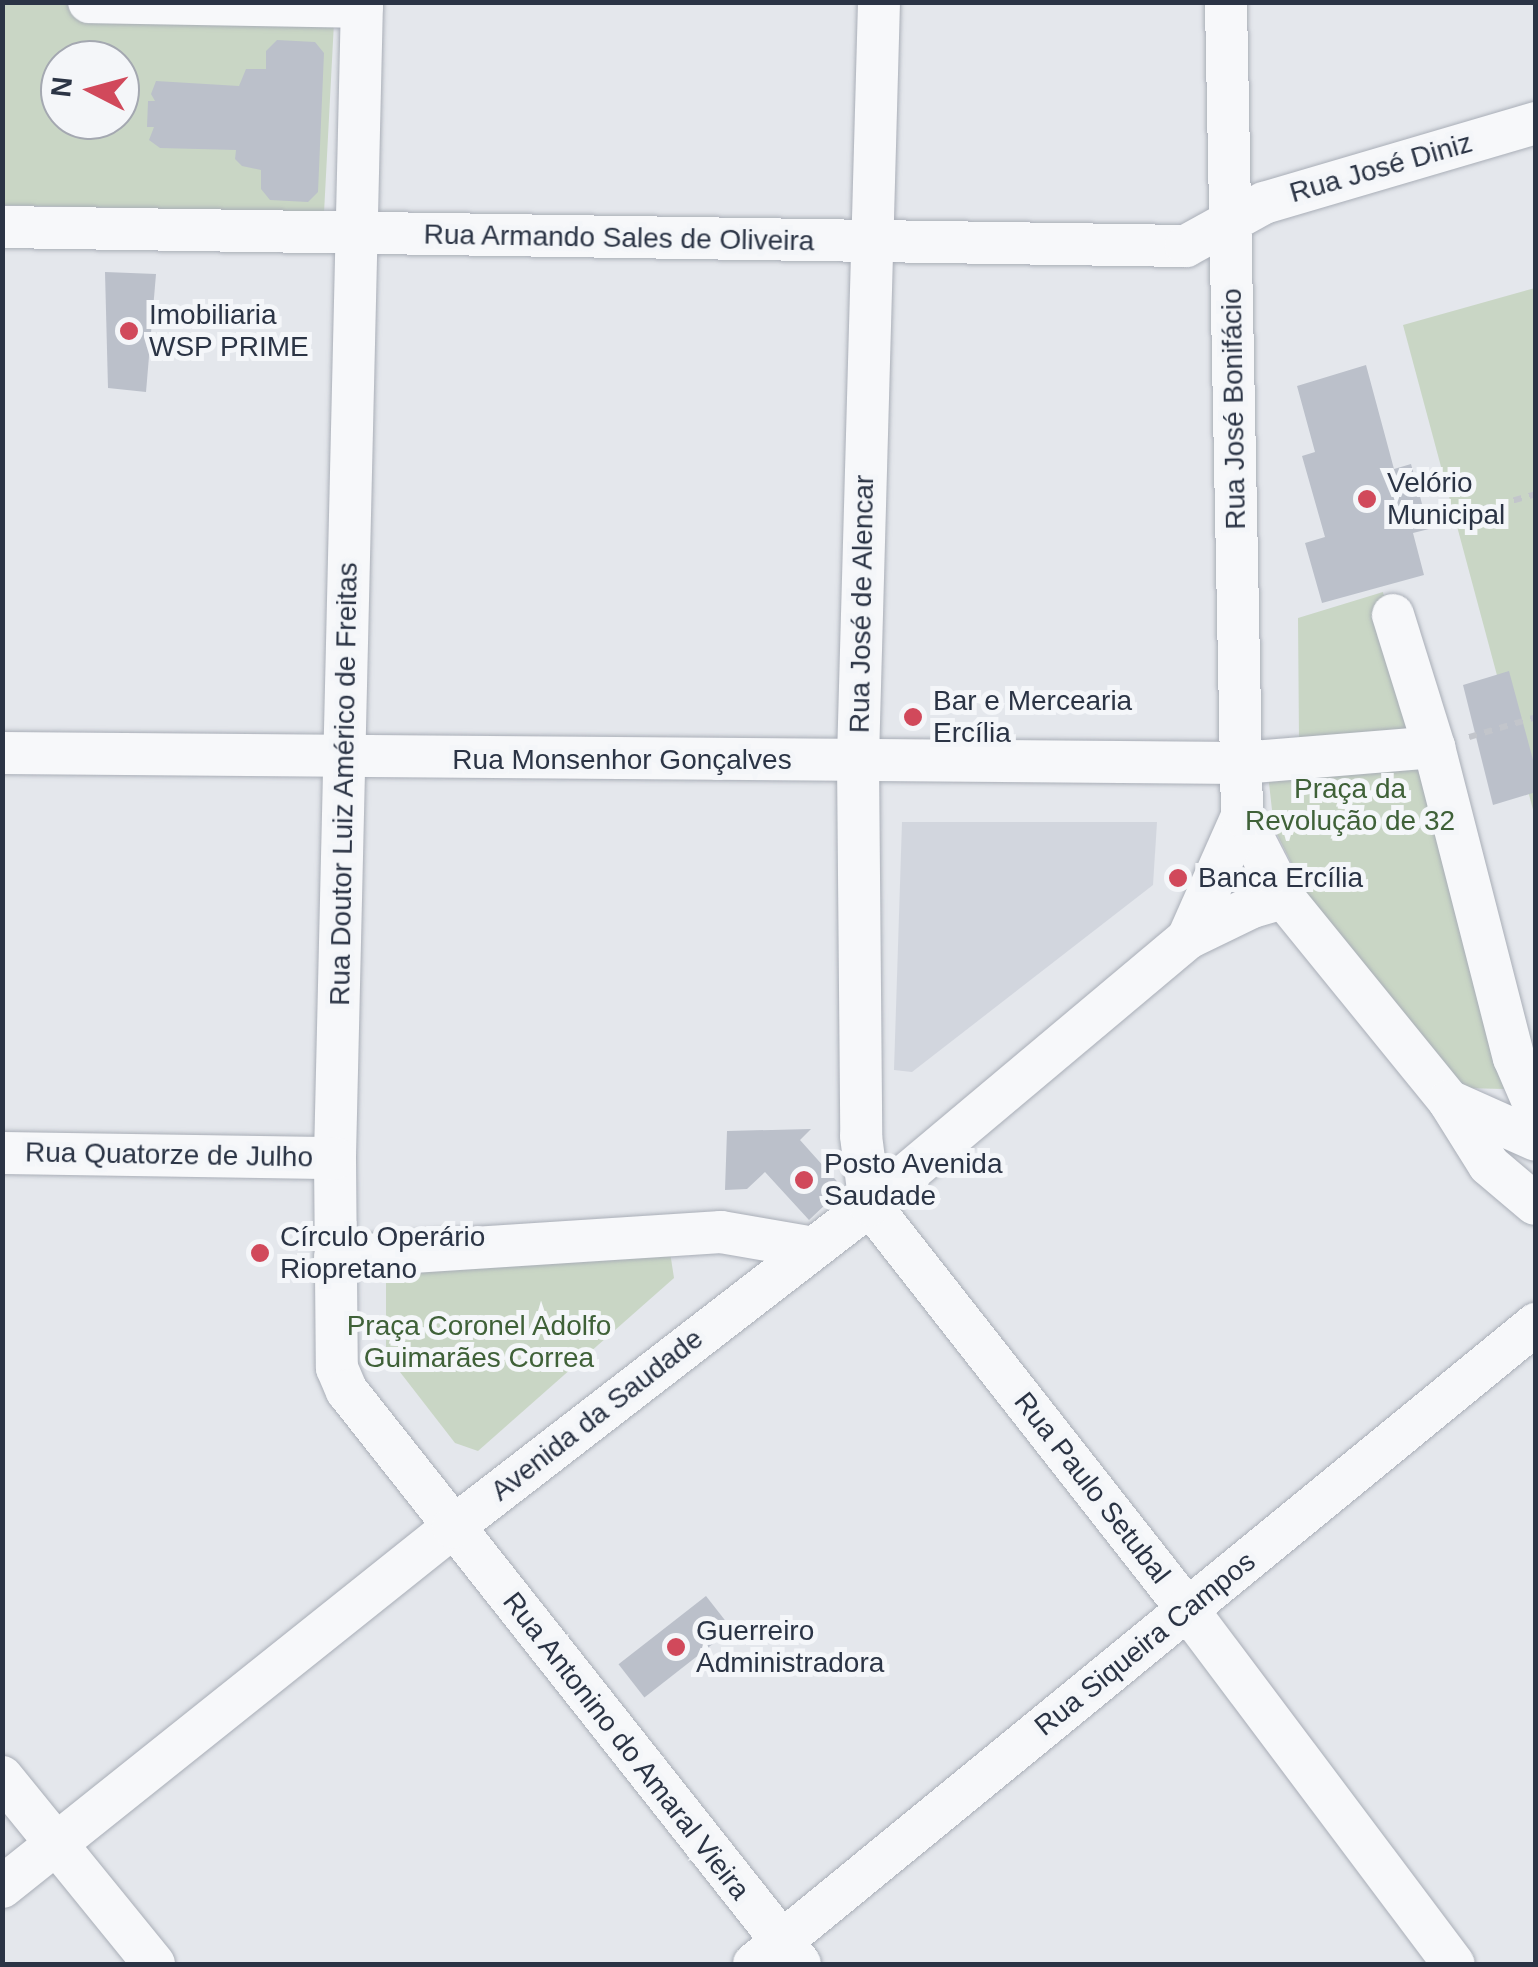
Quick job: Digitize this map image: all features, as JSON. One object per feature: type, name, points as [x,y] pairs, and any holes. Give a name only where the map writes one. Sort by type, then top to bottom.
[{"type":"street","points":[[90,2],[362,5]]},
{"type":"street","name":"Rua José de Alencar","points":[[870,1205],[860,1136],[858,760],[879,2]]},
{"type":"street","name":"Rua José Bonifácio","points":[[1226,2],[1242,816]]},
{"type":"street","name":"Rua Doutor Luiz Américo de Freitas","points":[[362,5],[335,1158],[337,1368],[347,1391],[452,1527]]},
{"type":"street","name":"Rua José Diniz","points":[[1229,220],[1264,202],[1536,124]]},
{"type":"street","name":"Rua Armando Sales de Oliveira","points":[[2,227],[1186,246],[1229,220]]},
{"type":"street","points":[[1394,615],[1536,1109]]},
{"type":"street","name":"Rua Monsenhor Gonçalves","points":[[2,753],[1241,763],[1434,746]]},
{"type":"street","points":[[1242,816],[1284,898],[1449,1100],[1490,1166],[1535,1205]]},
{"type":"street","name":"Avenida da Saudade","points":[[1188,938],[1242,816]]},
{"type":"street","name":"Avenida da Saudade","points":[[2,1887],[452,1527],[870,1205],[1188,938],[1252,908],[1284,898]]},
{"type":"street","points":[[1449,1100],[1536,1140]]},
{"type":"street","name":"Rua Quatorze de Julho","points":[[2,1153],[335,1158]]},
{"type":"street","points":[[1535,1205],[1536,1179]]},
{"type":"street","name":"Rua Paulo Setubal","points":[[870,1205],[1187,1609],[1454,1964]]},
{"type":"street","points":[[335,1257],[720,1232],[814,1248]]},
{"type":"street","name":"Rua Siqueira Campos","points":[[779,1957],[1187,1609],[1536,1324]]},
{"type":"street","name":"Rua Antonino do Amaral Vieira","points":[[452,1527],[779,1957]]},
{"type":"street","points":[[2,1777],[154,1964]]},
{"type":"path","points":[[1483,509],[1536,494]]},
{"type":"path","points":[[1434,746],[1536,717]]},
{"type":"shaded area","points":[[902,822],[1157,822],[1153,885],[912,1072],[894,1070]]},
{"type":"green space","points":[[3,3],[335,3],[324,213],[3,205]]},
{"type":"green space","points":[[1535,288],[1535,817],[1403,325]]},
{"type":"green space","name":"Praça da Revolução de 32","points":[[1383,592],[1427,789],[1504,1089],[1463,1088],[1311,903],[1274,828],[1265,747],[1299,741],[1298,618]]},
{"type":"green space","name":"Praça Coronel Adolfo Guimarães Correa","points":[[669,1246],[674,1278],[478,1451],[455,1443],[386,1354],[386,1268]]},
{"type":"building","points":[[277,40],[315,42],[324,53],[318,192],[308,202],[270,200],[261,189],[261,170],[242,166],[235,159],[236,150],[160,148],[149,140],[154,127],[147,127],[148,101],[155,101],[151,94],[156,81],[239,86],[246,69],[266,69],[266,51]]},
{"type":"building","name":"Imobiliaria WSP PRIME","points":[[105,272],[156,274],[146,392],[108,388]]},
{"type":"building","name":"Velório Municipal","points":[[1366,365],[1394,469],[1411,464],[1429,529],[1413,533],[1424,575],[1322,603],[1305,543],[1325,537],[1302,456],[1315,452],[1297,386]]},
{"type":"building","points":[[1509,671],[1536,771],[1536,792],[1493,805],[1463,685]]},
{"type":"building","points":[[811,1129],[800,1140],[843,1188],[809,1220],[765,1172],[747,1189],[725,1190],[727,1131]]},
{"type":"building","name":"Guerreiro Administradora","points":[[706,1596],[732,1629],[644,1697],[619,1664]]},
{"type":"place","name":"Imobiliaria WSP PRIME","points":[[129,331]]},
{"type":"place","name":"Velório Municipal","points":[[1367,499]]},
{"type":"place","name":"Bar e Mercearia Ercília","points":[[913,717]]},
{"type":"place","name":"Banca Ercília","points":[[1178,878]]},
{"type":"place","name":"Posto Avenida Saudade","points":[[804,1180]]},
{"type":"place","name":"Círculo Operário Riopretano","points":[[260,1253]]},
{"type":"place","name":"Guerreiro Administradora","points":[[676,1647]]}]
